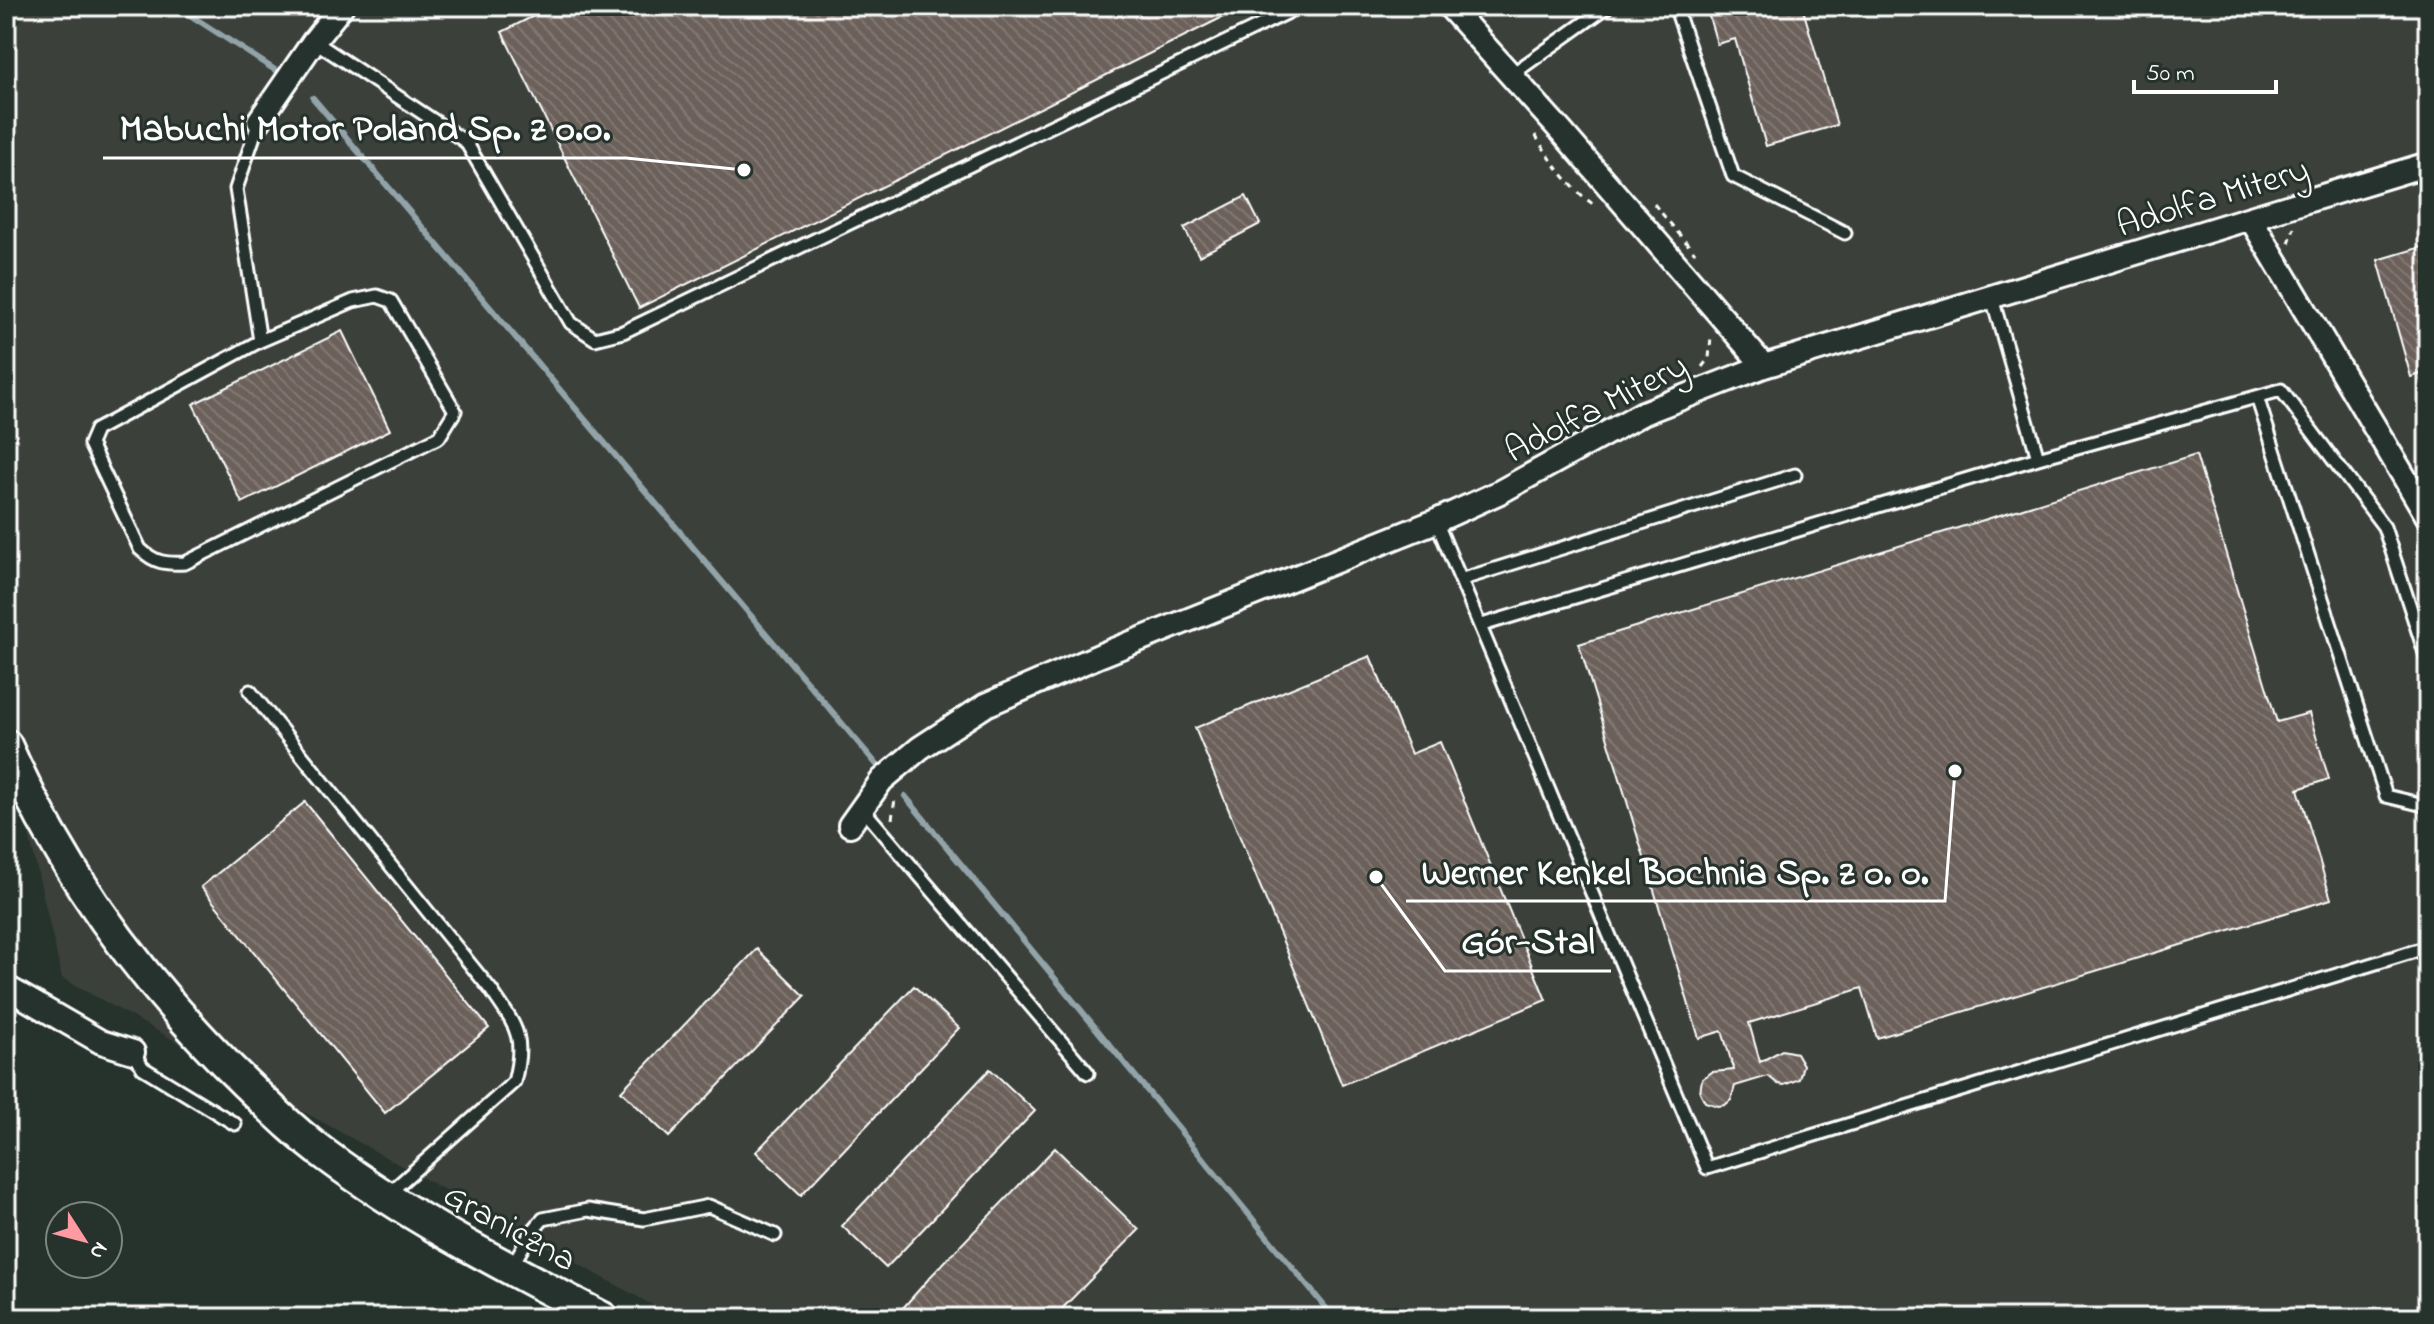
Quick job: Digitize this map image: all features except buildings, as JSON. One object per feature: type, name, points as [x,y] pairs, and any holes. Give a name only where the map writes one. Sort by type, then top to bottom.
[{"type":"main road","name":"Graniczna","points":[[6,745],[37,810],[96,907],[168,1003],[274,1111],[324,1154],[384,1197],[603,1318]]},
{"type":"street","points":[[259,121],[342,6]]},
{"type":"street","points":[[1449,6],[1764,366]]},
{"type":"street","name":"Adolfa Mitery","points":[[856,816],[882,780],[920,748],[986,705],[1115,649],[1436,521],[1500,492],[1643,413],[1764,366],[2428,164]]},
{"type":"street","points":[[2251,219],[2428,517]]},
{"type":"street","points":[[6,987],[101,1042],[133,1052]]},
{"type":"lane","points":[[314,41],[466,142],[571,323],[595,339],[623,332],[1301,6]]},
{"type":"lane","points":[[1511,75],[1608,6]]},
{"type":"lane","points":[[1675,6],[1733,176],[1845,233]]},
{"type":"lane","points":[[259,121],[236,189],[260,341]]},
{"type":"lane","points":[[377,296],[391,301],[455,411],[439,437],[185,563],[164,564],[150,559],[140,549],[90,444],[96,430],[260,341],[353,301],[377,296]]},
{"type":"lane","points":[[1992,298],[2038,458]]},
{"type":"lane","points":[[1482,625],[2038,458],[2281,390],[2384,527],[2428,662]]},
{"type":"lane","points":[[2257,397],[2386,796],[2428,806]]},
{"type":"lane","points":[[1463,579],[1795,475]]},
{"type":"lane","points":[[1436,521],[1463,579],[1707,1168],[2428,947]]},
{"type":"lane","points":[[250,691],[491,990],[517,1029],[520,1056],[514,1082],[384,1197]]},
{"type":"lane","points":[[856,816],[1088,1073]]},
{"type":"lane","points":[[133,1052],[143,1068],[235,1124]]},
{"type":"lane","points":[[510,1269],[543,1219],[588,1210],[644,1219],[709,1206],[775,1235]]},
{"type":"shaded area","points":[[31,6],[2428,6],[2428,1318],[676,1318],[62,978],[6,734],[6,41]]},
{"type":"waterway","points":[[176,6],[275,70]]},
{"type":"waterway","points":[[313,98],[878,766]]},
{"type":"waterway","points":[[905,796],[1334,1318]]},
{"type":"place","name":"Mabuchi Motor Poland Sp. z o.o.","points":[[744,170]]},
{"type":"place","name":"Werner Kenkel Bochnia Sp. z o. o.","points":[[1955,771]]},
{"type":"place","name":"Gór-Stal","points":[[1376,877]]}]
